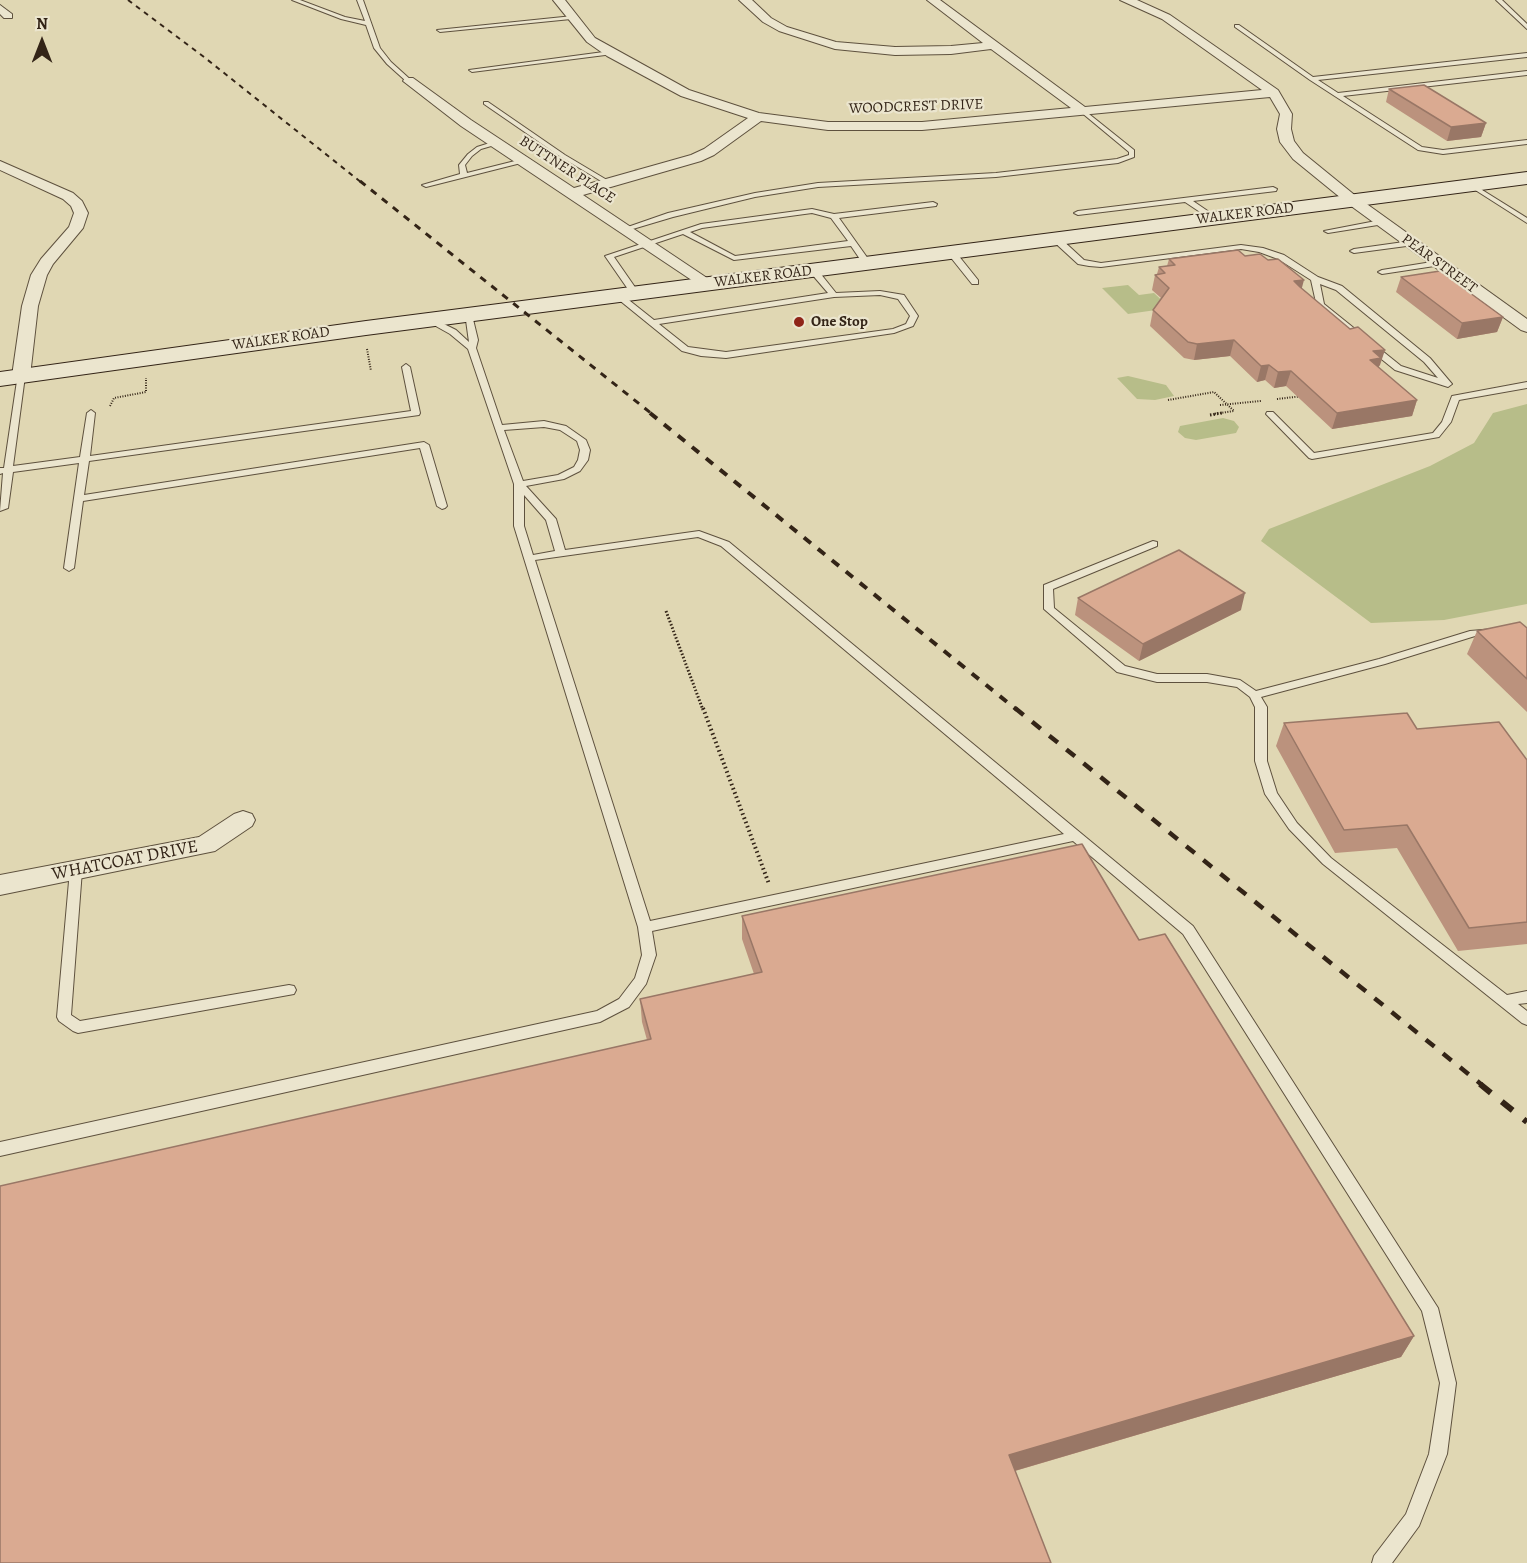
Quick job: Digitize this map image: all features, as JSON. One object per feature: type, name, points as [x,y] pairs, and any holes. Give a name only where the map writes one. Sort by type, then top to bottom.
[{"type":"street","name":"WOODCREST DRIVE","points":[[559,0],[591,40],[612,54],[685,93],[758,117],[828,126],[882,128],[1084,112],[1274,93]]},
{"type":"street","points":[[745,0],[767,20],[783,29],[835,45],[895,51],[951,50],[993,45]]},
{"type":"street","points":[[933,0],[1084,112]]},
{"type":"street","points":[[1126,0],[1166,17],[1274,93]]},
{"type":"street","name":"BUTTNER PLACE","points":[[410,81],[496,143],[708,284]]},
{"type":"street","name":"PEAR STREET","points":[[1274,93],[1286,114],[1284,129],[1287,142],[1306,163],[1381,222],[1527,327]]},
{"type":"street","points":[[573,193],[696,158],[710,152],[758,117]]},
{"type":"street","points":[[0,165],[68,196],[77,204],[81,213],[81,221],[46,262],[39,275],[11,377]]},
{"type":"street","name":"WALKER ROAD","points":[[11,377],[626,294],[1527,178]]},
{"type":"street","name":"WHATCOAT DRIVE","points":[[0,885],[206,846],[243,820]]},
{"type":"lane","points":[[295,0],[343,18],[369,24]]},
{"type":"lane","points":[[360,0],[377,48],[389,63],[410,81]]},
{"type":"lane","points":[[1498,0],[1527,27]]},
{"type":"lane","points":[[440,30],[571,16]]},
{"type":"lane","points":[[1237,26],[1312,79],[1420,149],[1443,152],[1527,142]]},
{"type":"lane","points":[[472,70],[612,54]]},
{"type":"lane","points":[[1312,79],[1527,55]]},
{"type":"lane","points":[[1336,94],[1527,73]]},
{"type":"lane","points":[[486,103],[563,156],[608,183]]},
{"type":"lane","points":[[626,229],[671,215],[755,195],[818,185],[996,175],[1118,160],[1132,156],[1132,151],[1084,112]]},
{"type":"lane","points":[[464,175],[462,165],[470,155],[479,148],[496,143]]},
{"type":"lane","points":[[426,184],[524,161]]},
{"type":"lane","points":[[1471,185],[1527,221]]},
{"type":"lane","points":[[1078,213],[1273,189]]},
{"type":"lane","points":[[1187,200],[1212,218]]},
{"type":"lane","points":[[651,323],[834,295],[880,293],[901,297],[914,316],[909,326],[894,331],[726,355],[701,353],[685,349],[651,323],[626,294],[609,256],[701,226],[812,212],[834,216],[933,204]]},
{"type":"lane","points":[[834,216],[867,263]]},
{"type":"lane","points":[[1328,231],[1381,222]]},
{"type":"lane","points":[[685,231],[734,258],[854,243]]},
{"type":"lane","points":[[1056,239],[1081,262],[1101,265],[1250,248],[1290,261],[1315,279],[1339,288],[1427,360],[1461,396]]},
{"type":"lane","points":[[1354,251],[1411,243]]},
{"type":"lane","points":[[951,252],[975,282]]},
{"type":"lane","points":[[1382,272],[1438,263]]},
{"type":"lane","points":[[813,270],[834,295]]},
{"type":"lane","points":[[1315,279],[1320,304],[1398,368],[1448,384]]},
{"type":"lane","points":[[468,315],[474,340],[472,348]]},
{"type":"lane","points":[[0,1149],[600,1017],[624,1003],[641,980],[649,955],[645,927],[519,526],[519,484],[472,348],[453,332],[429,320]]},
{"type":"lane","points":[[4,470],[416,413],[406,367]]},
{"type":"lane","points":[[0,508],[3,508],[11,377]]},
{"type":"lane","points":[[1270,414],[1312,456],[1436,435],[1446,422],[1455,398],[1527,385]]},
{"type":"lane","points":[[69,568],[91,413]]},
{"type":"lane","points":[[500,428],[544,424],[563,428],[581,440],[585,450],[583,460],[577,470],[561,477],[519,484]]},
{"type":"lane","points":[[79,499],[424,446],[442,506]]},
{"type":"lane","points":[[519,484],[550,519],[561,554]]},
{"type":"lane","points":[[530,558],[685,535],[699,534],[725,544],[1188,930],[1430,1308],[1448,1383],[1438,1454],[1413,1520],[1381,1563]]},
{"type":"lane","points":[[1153,544],[1048,587],[1049,609],[1121,669],[1157,678],[1207,678],[1240,684],[1254,695],[1261,707],[1261,761],[1271,794],[1293,826],[1327,861],[1527,1019]]},
{"type":"lane","points":[[1254,695],[1382,662],[1474,633],[1506,629]]},
{"type":"lane","points":[[645,927],[1074,836]]},
{"type":"lane","points":[[76,870],[64,1017],[78,1028],[289,990]]},
{"type":"lane","points":[[1505,1001],[1527,998]]},
{"type":"path","points":[[365,339],[371,371]]},
{"type":"path","points":[[110,406],[114,398],[146,392],[146,370]]},
{"type":"path","points":[[1168,400],[1214,392],[1234,411],[1210,415]]},
{"type":"path","points":[[666,611],[775,899]]},
{"type":"green space","points":[[1128,285],[1139,295],[1154,293],[1170,308],[1128,314],[1102,288]]},
{"type":"green space","points":[[1128,376],[1166,385],[1174,396],[1155,400],[1137,399],[1117,378]]},
{"type":"green space","points":[[1527,404],[1527,604],[1444,620],[1371,623],[1261,541],[1269,529],[1430,466],[1474,443],[1493,413]]},
{"type":"green space","points":[[1223,418],[1234,421],[1239,427],[1236,433],[1196,440],[1185,438],[1178,432],[1180,426]]},
{"type":"building","points":[[1424,85],[1486,123],[1451,127],[1389,89]]},
{"type":"building","points":[[1238,250],[1245,256],[1260,254],[1268,260],[1278,259],[1304,280],[1294,281],[1350,329],[1358,327],[1385,350],[1373,351],[1381,358],[1370,360],[1417,400],[1337,413],[1291,371],[1278,372],[1269,365],[1261,366],[1234,340],[1197,344],[1188,342],[1153,310],[1169,288],[1155,275],[1165,273],[1159,267],[1175,265],[1169,259]]},
{"type":"building","points":[[1440,271],[1503,317],[1462,323],[1401,277]]},
{"type":"building","points":[[1179,550],[1245,593],[1143,644],[1078,598]]},
{"type":"building","points":[[1520,622],[1527,628],[1527,679],[1477,631]]},
{"type":"building","points":[[1407,713],[1417,729],[1499,722],[1527,760],[1527,922],[1469,928],[1407,825],[1344,830],[1284,723]]},
{"type":"building","points":[[1082,844],[1139,940],[1165,934],[1414,1336],[1009,1455],[1051,1563],[0,1563],[0,1186],[651,1039],[640,999],[762,972],[742,916]]},
{"type":"railway","points":[[128,0],[204,57],[362,183]]},
{"type":"railway","points":[[360,181],[652,414]]},
{"type":"railway","points":[[650,413],[1017,710]]},
{"type":"railway","points":[[1015,708],[1482,1085]]},
{"type":"railway","points":[[1480,1084],[1527,1122]]},
{"type":"place","name":"One Stop","points":[[799,322]]}]
